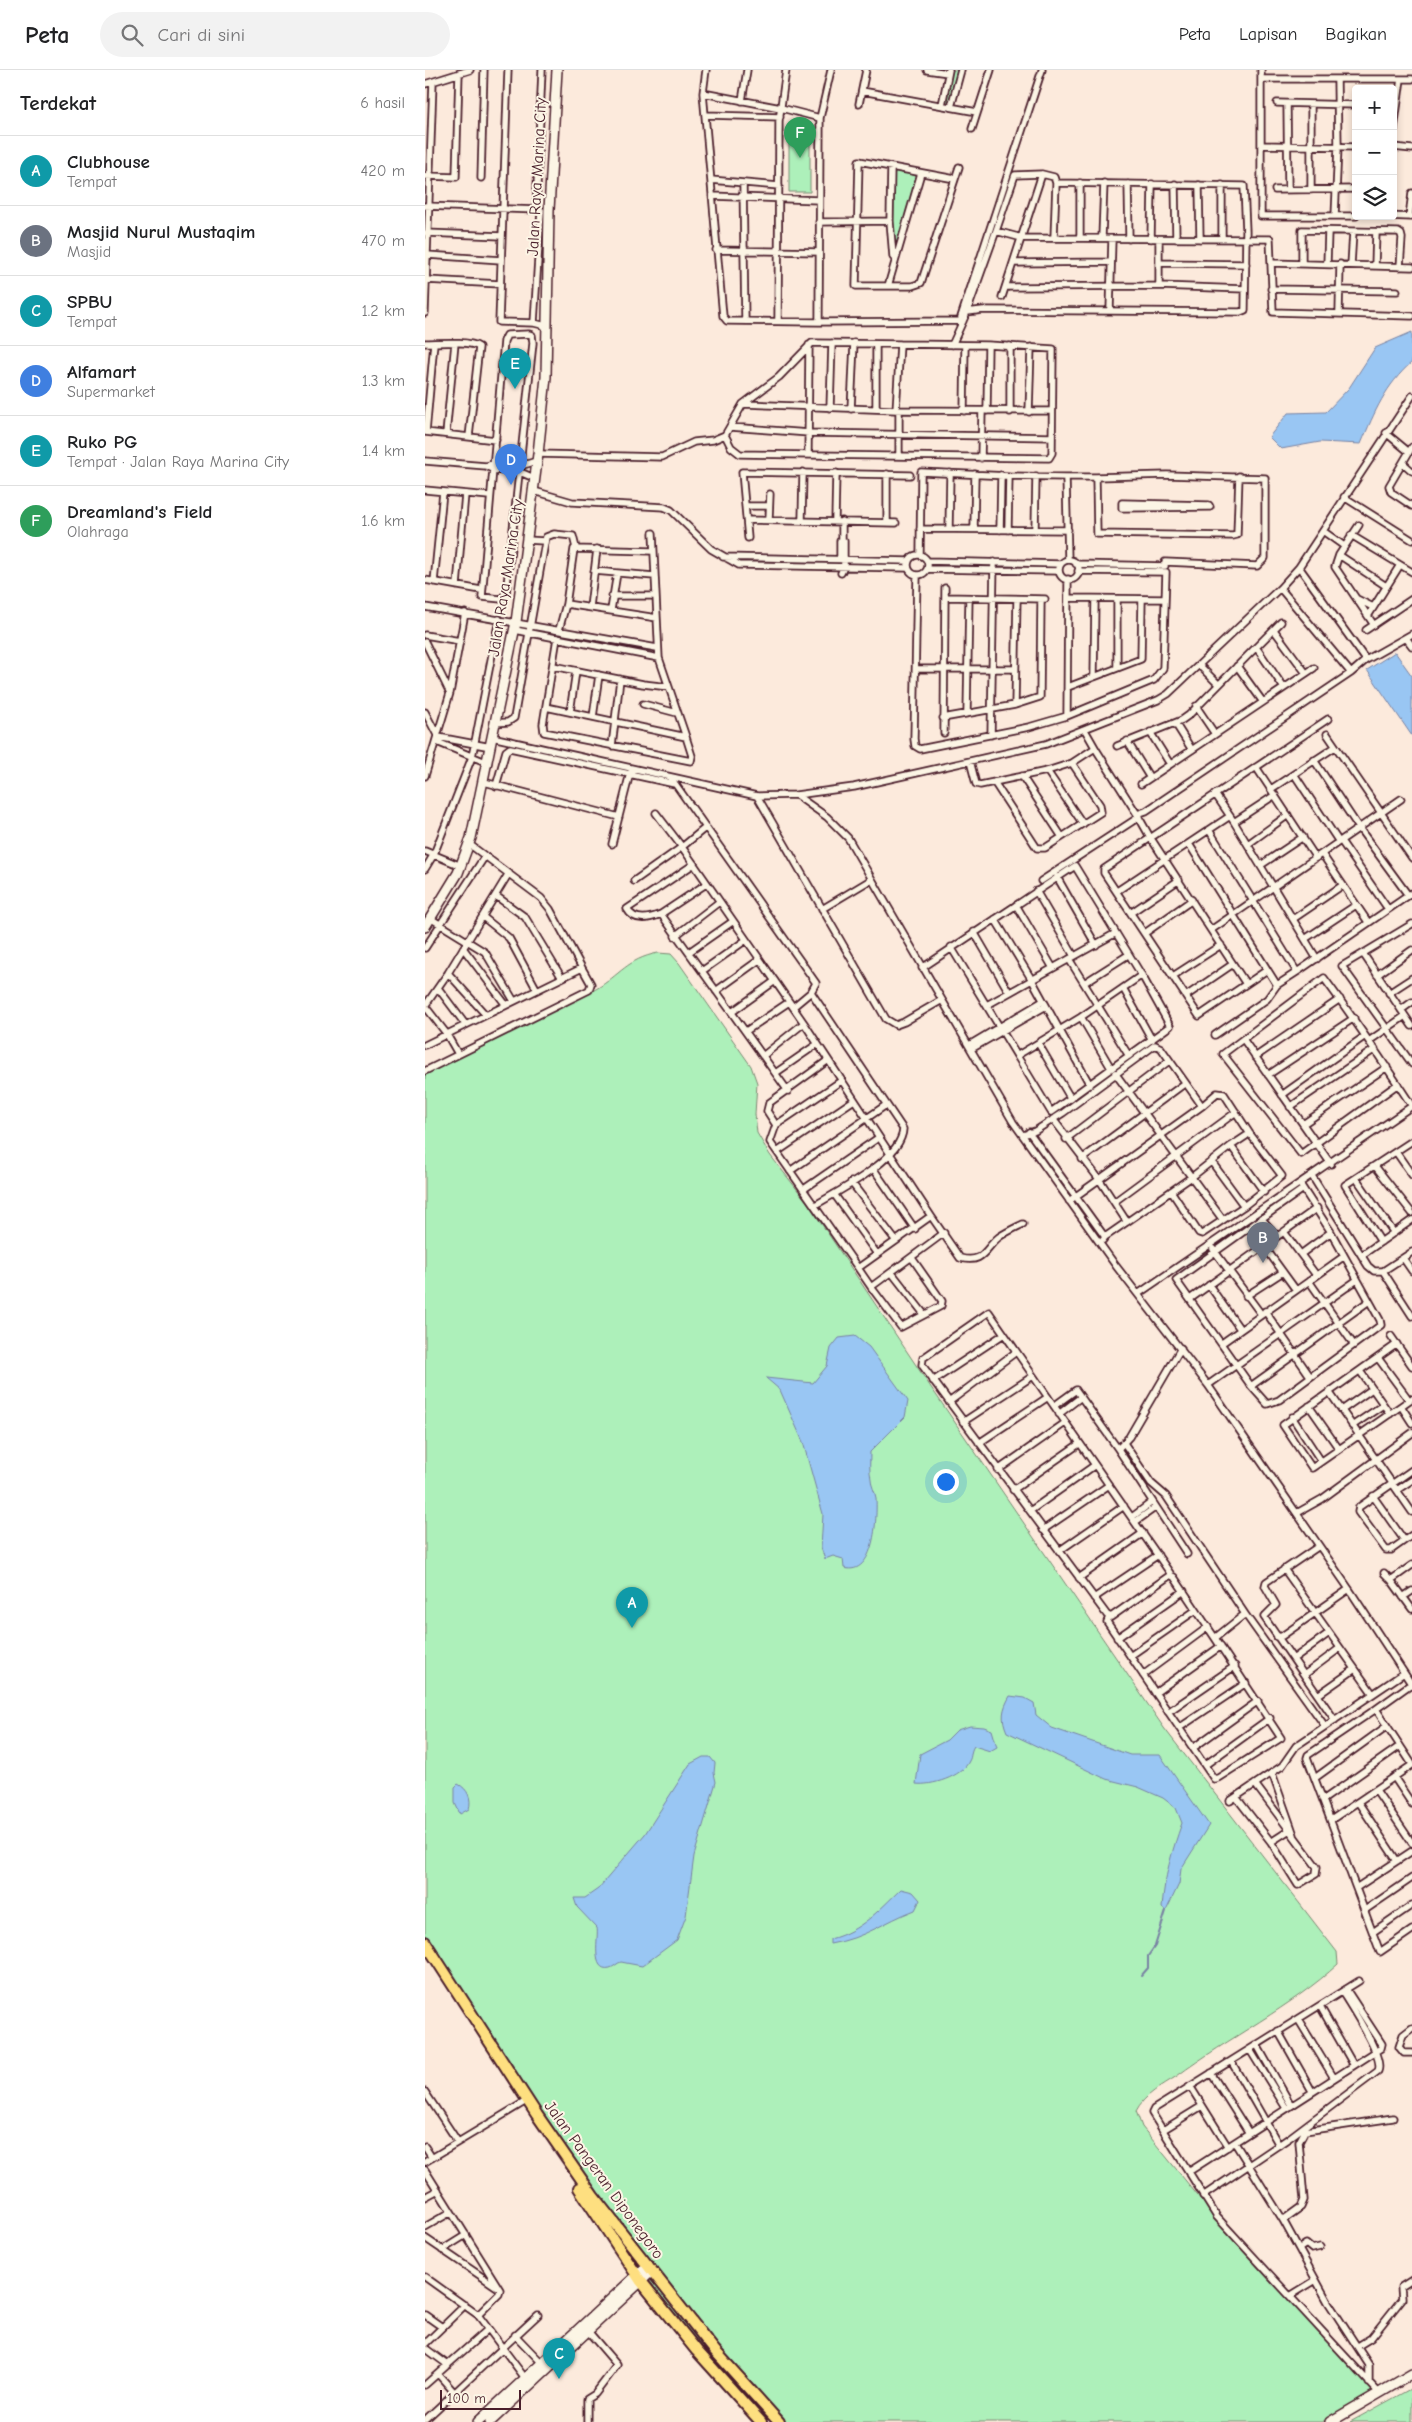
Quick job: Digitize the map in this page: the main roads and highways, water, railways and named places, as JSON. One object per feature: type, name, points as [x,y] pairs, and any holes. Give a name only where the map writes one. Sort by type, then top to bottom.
[{"type":"highway","name":"Jalan Pangeran Diponegoro","points":[[425,1942],[581,2179],[715,2351],[779,2422]]},
{"type":"highway","name":"Jalan Pangeran Diponegoro","points":[[425,1954],[638,2277],[698,2353],[761,2422]]},
{"type":"main road","name":"Jalan Raya Marina City","points":[[425,927],[461,866],[469,844],[484,782],[516,626],[534,491],[546,377],[542,210],[557,70]]},
{"type":"main road","points":[[490,2422],[572,2339],[650,2268]]},
{"type":"main road","points":[[478,2422],[541,2362],[587,2330],[638,2277]]},
{"type":"main road","points":[[1330,2422],[1412,2374]]},
{"type":"water","points":[[1412,332],[1412,362],[1388,390],[1376,410],[1361,444],[1320,442],[1281,449],[1269,437],[1288,413],[1326,412],[1349,388],[1375,348]]},
{"type":"water","points":[[1395,652],[1412,676],[1412,736],[1367,670]]},
{"type":"water","points":[[855,1336],[869,1347],[908,1401],[905,1417],[870,1452],[870,1476],[876,1498],[876,1519],[872,1544],[868,1555],[862,1564],[854,1568],[844,1568],[843,1559],[833,1556],[825,1559],[821,1548],[823,1514],[803,1442],[780,1390],[766,1378],[813,1383],[827,1366],[831,1348],[839,1338]]},
{"type":"water","points":[[1010,1696],[1025,1698],[1034,1703],[1036,1715],[1052,1728],[1130,1755],[1160,1755],[1209,1825],[1181,1869],[1179,1884],[1166,1911],[1162,1908],[1167,1875],[1182,1823],[1176,1808],[1163,1798],[1138,1787],[1106,1779],[1007,1732],[1003,1714]]},
{"type":"water","points":[[970,1726],[984,1727],[992,1730],[997,1747],[990,1751],[974,1746],[969,1761],[960,1772],[938,1782],[916,1784],[920,1754],[947,1740],[957,1730]]},
{"type":"water","points":[[703,1757],[710,1757],[715,1763],[714,1773],[716,1782],[694,1856],[686,1916],[677,1940],[642,1966],[621,1962],[610,1968],[604,1968],[598,1960],[597,1928],[577,1907],[574,1898],[585,1898],[598,1889],[645,1834],[690,1764]]},
{"type":"water","points":[[458,1784],[467,1791],[470,1802],[469,1809],[460,1814],[455,1803],[455,1787]]},
{"type":"water","points":[[901,1889],[913,1892],[920,1900],[915,1910],[854,1938],[830,1944],[830,1939],[851,1931],[860,1925]]},
{"type":"waterway","points":[[1141,1976],[1148,1968],[1148,1956],[1155,1946],[1166,1911]]},
{"type":"place","name":"Dreamland's Field","points":[[800,158]]},
{"type":"place","name":"Ruko PG","points":[[515,389]]},
{"type":"place","name":"Alfamart","points":[[511,485]]},
{"type":"place","name":"Masjid Nurul Mustaqim","points":[[1263,1263]]},
{"type":"place","name":"Clubhouse","points":[[632,1628]]},
{"type":"place","name":"SPBU","points":[[559,2379]]}]
